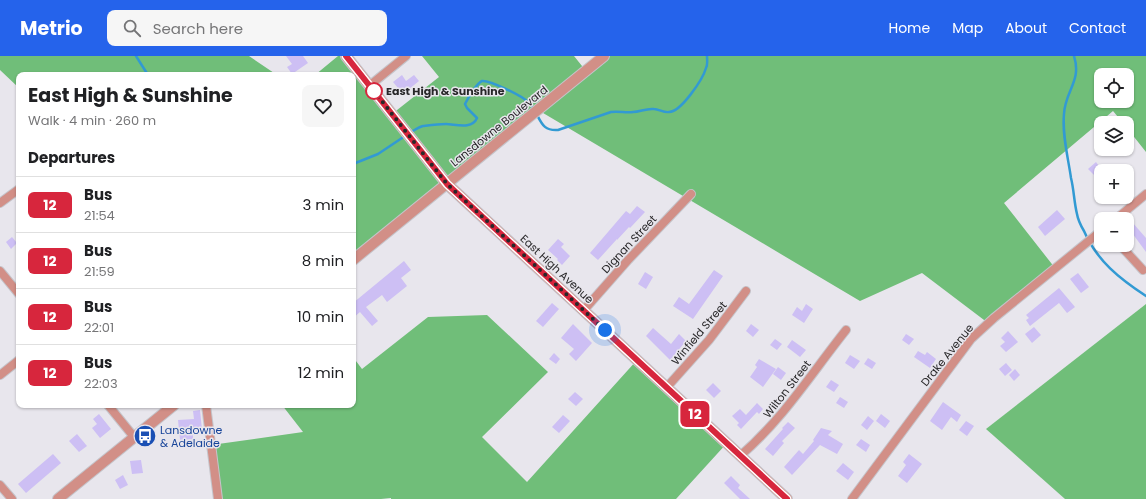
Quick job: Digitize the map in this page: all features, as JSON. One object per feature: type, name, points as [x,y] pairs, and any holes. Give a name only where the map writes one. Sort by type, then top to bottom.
[{"type":"street","name":"East High Avenue","points":[[346,56],[447,184],[787,499]]},
{"type":"street","points":[[369,86],[406,56]]},
{"type":"street","name":"Lansdowne Boulevard","points":[[356,258],[604,56]]},
{"type":"street","points":[[0,203],[16,192]]},
{"type":"street","name":"Dignan Street","points":[[584,310],[628,260],[691,194]]},
{"type":"street","points":[[1124,212],[1146,194]]},
{"type":"street","name":"Drake Avenue","points":[[852,499],[927,396],[971,339],[994,318],[1094,237]]},
{"type":"street","points":[[1126,252],[1143,270]]},
{"type":"street","points":[[0,271],[16,290]]},
{"type":"street","name":"Winfield Street","points":[[667,387],[706,344],[746,291]]},
{"type":"street","name":"Wilton Street","points":[[740,456],[762,437],[791,404],[827,353],[846,330]]},
{"type":"street","points":[[0,375],[16,362]]},
{"type":"street","points":[[110,408],[134,437]]},
{"type":"street","points":[[58,499],[170,408]]},
{"type":"street","points":[[206,408],[218,499]]},
{"type":"street","points":[[0,485],[12,499]]},
{"type":"green space","points":[[0,56],[249,56],[273,72],[16,72],[16,85],[0,70]]},
{"type":"green space","points":[[338,56],[346,56],[392,114],[439,77],[422,56],[574,56],[586,71],[604,56],[1146,56],[1146,152],[1134,137],[1134,116],[1117,116],[1113,111],[1107,116],[1094,116],[1094,127],[1004,203],[1055,268],[988,323],[922,273],[860,301],[538,110],[358,256],[356,254],[356,72],[319,72]]},
{"type":"green space","points":[[1146,304],[1146,499],[1065,499],[986,429]]},
{"type":"green space","points":[[487,315],[548,372],[482,437],[527,482],[637,360],[727,443],[676,499],[218,499],[211,445],[303,432],[284,408],[356,408],[356,361],[362,369],[428,317]]},
{"type":"building","points":[[286,56],[303,56],[308,63],[295,72],[291,72],[287,67],[292,64]]},
{"type":"building","points":[[402,75],[406,81],[414,75],[419,81],[403,94],[393,82]]},
{"type":"building","points":[[1096,162],[1097,164],[1094,164],[1094,175],[1088,169]]},
{"type":"building","points":[[637,206],[645,212],[598,260],[590,253],[626,211],[630,214]]},
{"type":"building","points":[[1057,210],[1065,219],[1045,236],[1038,227]]},
{"type":"building","points":[[1134,224],[1146,238],[1146,252],[1134,236]]},
{"type":"building","points":[[12,237],[16,244],[11,249],[6,242]]},
{"type":"building","points":[[558,239],[564,244],[561,247],[570,256],[562,265],[548,250]]},
{"type":"building","points":[[404,261],[411,270],[401,278],[407,286],[387,302],[382,295],[366,307],[378,321],[372,326],[360,312],[356,315],[356,301]]},
{"type":"building","points":[[714,270],[723,276],[693,319],[673,306],[679,297],[689,304]]},
{"type":"building","points":[[645,272],[653,277],[646,289],[638,284]]},
{"type":"building","points":[[1078,273],[1089,287],[1081,293],[1070,279]]},
{"type":"building","points":[[1059,288],[1075,307],[1067,313],[1059,303],[1030,326],[1026,320],[1029,318],[1026,315]]},
{"type":"building","points":[[552,303],[559,309],[543,327],[536,321]]},
{"type":"building","points":[[806,304],[813,309],[804,323],[792,315],[797,307],[802,311]]},
{"type":"building","points":[[573,324],[592,343],[576,361],[569,354],[574,349],[561,338]]},
{"type":"building","points":[[751,324],[759,330],[753,337],[746,331]]},
{"type":"building","points":[[1034,327],[1041,335],[1032,343],[1025,334]]},
{"type":"building","points":[[653,328],[671,344],[679,334],[686,341],[670,360],[646,336]]},
{"type":"building","points":[[1008,331],[1018,342],[1006,352],[1000,346],[1005,342],[1001,338]]},
{"type":"building","points":[[906,334],[914,339],[909,345],[902,340]]},
{"type":"building","points":[[775,339],[782,344],[777,350],[770,345]]},
{"type":"building","points":[[792,340],[806,350],[800,357],[787,347]]},
{"type":"building","points":[[918,351],[925,355],[927,352],[936,359],[930,368],[914,357]]},
{"type":"building","points":[[554,353],[560,359],[556,364],[549,359]]},
{"type":"building","points":[[850,355],[860,361],[854,369],[845,363]]},
{"type":"building","points":[[868,358],[876,363],[872,369],[864,364]]},
{"type":"building","points":[[759,359],[776,369],[763,387],[750,377],[757,367],[755,365]]},
{"type":"building","points":[[1006,363],[1012,370],[1005,376],[999,369]]},
{"type":"building","points":[[778,367],[786,373],[781,380],[773,374]]},
{"type":"building","points":[[1015,369],[1020,375],[1014,381],[1009,375]]},
{"type":"building","points":[[831,380],[839,385],[834,392],[826,387]]},
{"type":"building","points":[[713,383],[721,391],[714,398],[706,390]]},
{"type":"building","points":[[575,392],[583,399],[576,406],[568,399]]},
{"type":"building","points":[[840,397],[848,402],[844,408],[836,403]]},
{"type":"building","points":[[943,402],[961,415],[957,422],[951,417],[942,430],[930,421]]},
{"type":"building","points":[[757,403],[763,409],[759,414],[757,412],[741,429],[737,425],[739,423],[732,416],[740,409],[746,415]]},
{"type":"building","points":[[200,410],[202,430],[193,431],[193,439],[180,440],[178,420],[194,419],[193,411]]},
{"type":"building","points":[[99,414],[111,429],[100,438],[92,428],[97,424],[93,419]]},
{"type":"building","points":[[881,414],[890,421],[885,428],[876,421]]},
{"type":"building","points":[[563,415],[570,421],[559,433],[552,427]]},
{"type":"building","points":[[868,416],[874,421],[867,430],[861,425]]},
{"type":"building","points":[[966,421],[974,426],[967,436],[959,430]]},
{"type":"building","points":[[788,422],[795,428],[782,441],[784,443],[773,456],[765,449]]},
{"type":"building","points":[[821,428],[832,431],[828,435],[843,444],[837,454],[820,445],[792,475],[784,467],[799,450],[803,454],[814,441],[813,440]]},
{"type":"building","points":[[77,434],[87,446],[79,452],[69,441]]},
{"type":"building","points":[[861,439],[870,445],[866,452],[856,445]]},
{"type":"building","points":[[53,454],[61,463],[26,493],[18,484]]},
{"type":"building","points":[[909,454],[922,464],[907,483],[898,476],[906,465],[903,462]]},
{"type":"building","points":[[141,460],[143,473],[132,474],[130,461]]},
{"type":"building","points":[[843,463],[854,472],[848,480],[836,471]]},
{"type":"building","points":[[123,475],[128,485],[120,489],[115,480]]},
{"type":"building","points":[[731,476],[740,485],[738,488],[750,499],[740,499],[724,483]]},
{"type":"waterway","points":[[136,56],[146,72]]},
{"type":"waterway","points":[[536,113],[546,128],[558,130],[611,112],[636,112],[651,109],[667,112],[674,111],[685,101],[701,80],[707,65],[707,56]]},
{"type":"waterway","points":[[1074,56],[1076,72],[1075,79],[1065,106],[1064,130],[1078,218],[1089,242],[1102,260],[1118,276],[1146,296]]},
{"type":"waterway","points":[[409,133],[423,126],[443,124],[463,126],[475,122],[477,118],[465,104],[475,88],[482,81],[492,83],[513,92],[525,99],[534,109]]},
{"type":"waterway","points":[[356,163],[378,154],[405,136]]},
{"type":"bus line","name":"12","points":[[346,56],[447,184],[787,499]]},
{"type":"place","name":"East High & Sunshine","points":[[374,91]]},
{"type":"place","name":"Lansdowne & Adelaide","points":[[145,436]]},
{"type":"route","points":[[374,91],[447,184],[605,330]]}]
